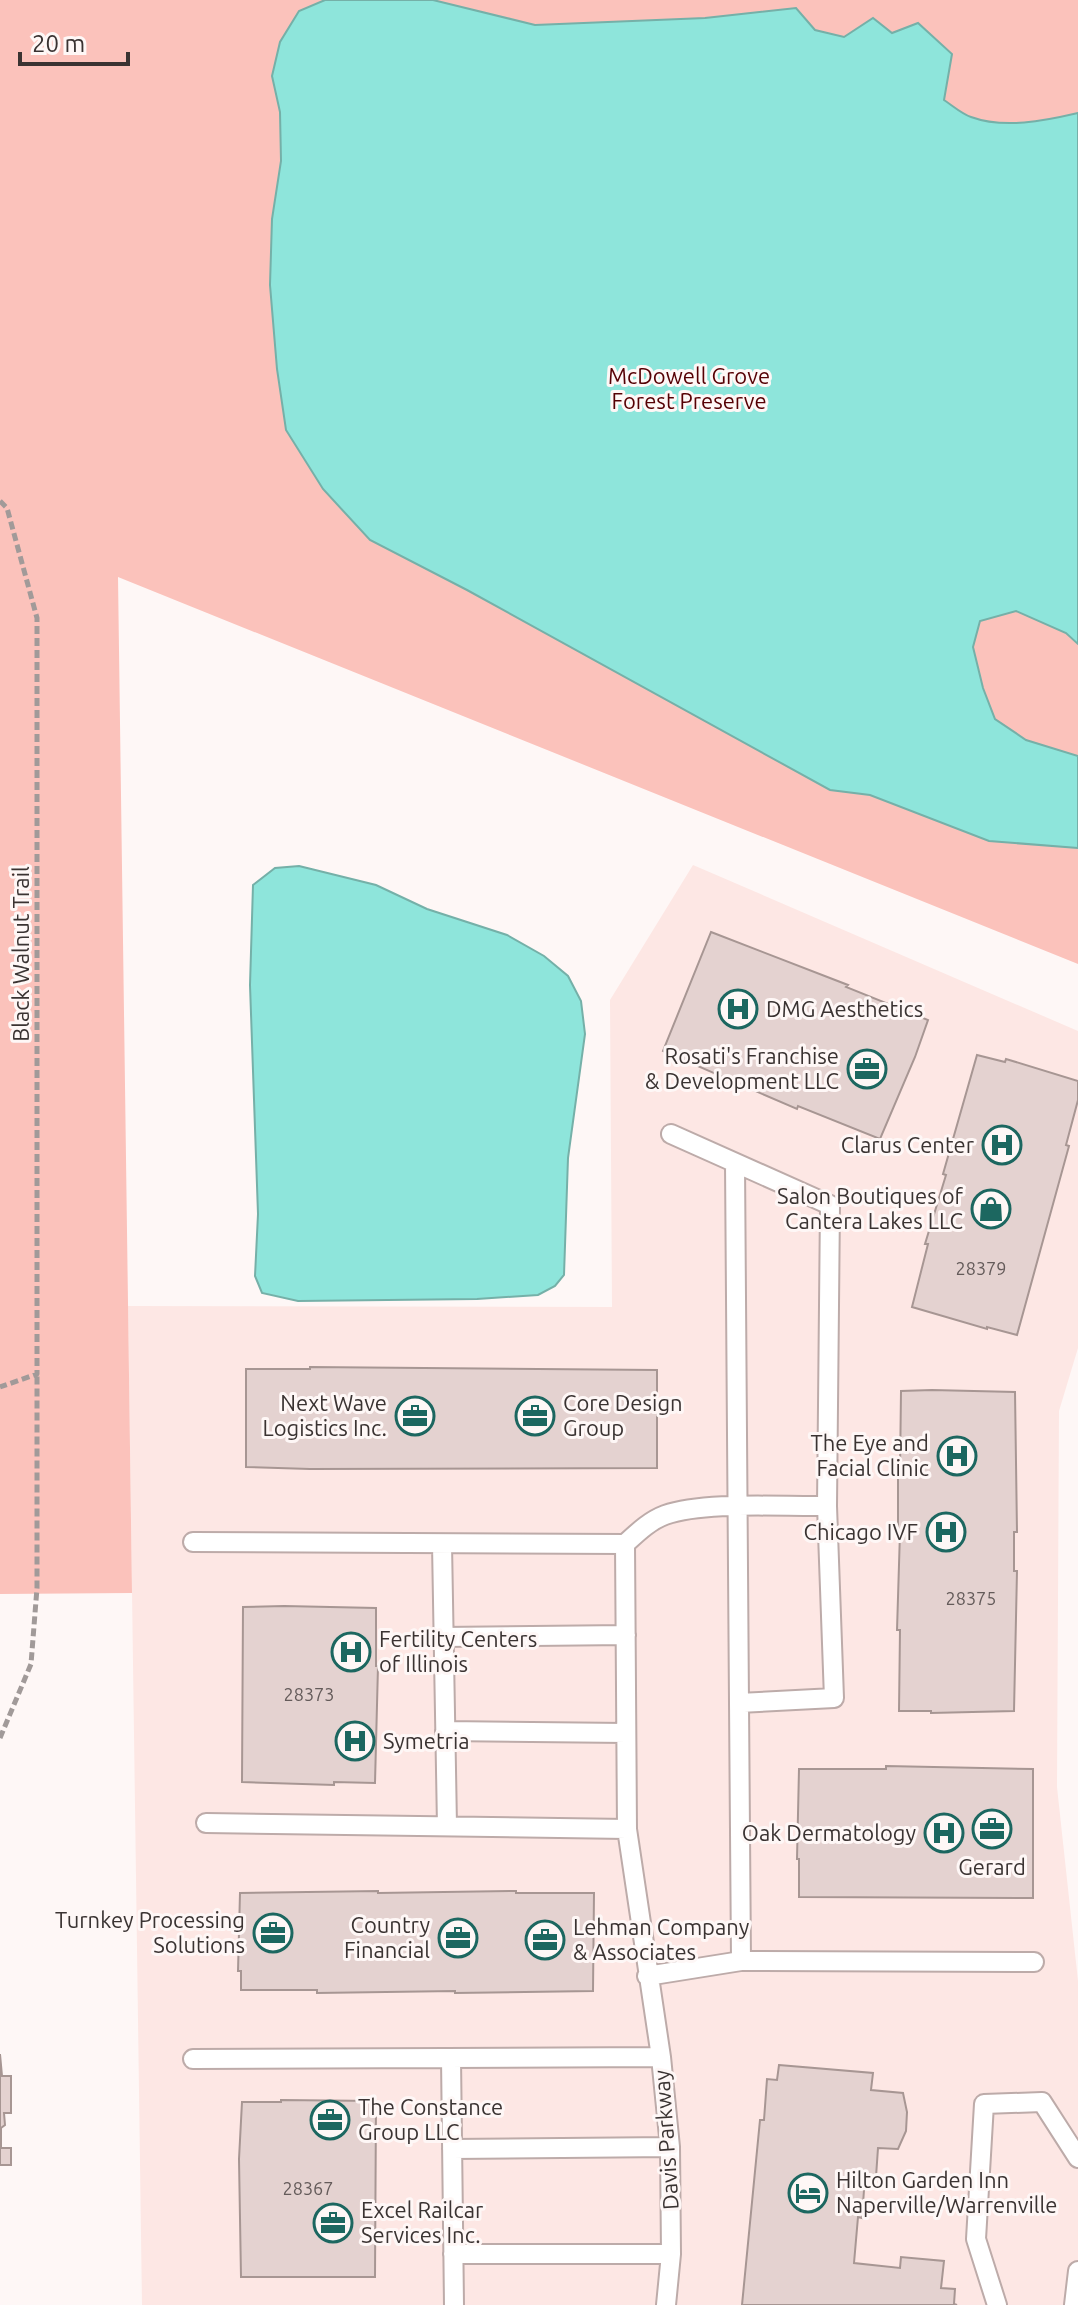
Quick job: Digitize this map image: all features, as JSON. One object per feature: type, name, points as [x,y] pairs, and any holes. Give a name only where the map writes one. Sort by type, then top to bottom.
[{"type":"lane","points":[[671,1134],[830,1205],[827,1506],[834,1698],[739,1703]]},
{"type":"lane","points":[[735,1163],[741,1961]]},
{"type":"lane","points":[[193,1542],[625,1544],[642,1527],[663,1515],[693,1508],[827,1506]]},
{"type":"lane","points":[[442,1544],[447,1826]]},
{"type":"lane","name":"Davis Parkway","points":[[625,1544],[627,1829],[661,2057],[670,2147],[671,2254],[666,2305]]},
{"type":"lane","points":[[443,1637],[626,1635]]},
{"type":"lane","points":[[445,1731],[626,1733]]},
{"type":"lane","points":[[206,1823],[627,1829]]},
{"type":"lane","points":[[647,1976],[741,1961],[1034,1962]]},
{"type":"lane","points":[[193,2059],[661,2057]]},
{"type":"lane","points":[[451,2058],[454,2305]]},
{"type":"lane","points":[[997,2305],[976,2239],[984,2104],[1042,2102],[1078,2158]]},
{"type":"lane","points":[[452,2149],[670,2147]]},
{"type":"lane","points":[[453,2254],[671,2254]]},
{"type":"lane","points":[[1074,2305],[1078,2271]]},
{"type":"path","name":"Black Walnut Trail","points":[[0,501],[7,508],[37,618],[37,1588],[31,1664],[0,1738]]},
{"type":"path","points":[[0,1387],[37,1374]]},
{"type":"shaded area","points":[[693,865],[1078,1031],[1078,1348],[1059,1411],[1057,1787],[1078,1981],[1078,2305],[142,2305],[128,1306],[612,1307],[610,1000]]},
{"type":"green space","name":"McDowell Grove Forest Preserve","points":[[0,0],[1078,0],[1078,964],[118,577],[132,1593],[0,1594]]},
{"type":"water","points":[[325,0],[433,0],[535,25],[705,18],[796,8],[815,30],[844,37],[873,18],[892,33],[918,23],[952,54],[944,100],[964,114],[984,121],[1010,123],[1078,113],[1078,644],[1066,633],[1016,611],[980,621],[973,647],[983,688],[995,719],[1026,740],[1078,756],[1078,848],[989,841],[870,795],[830,790],[370,540],[323,489],[286,430],[270,285],[272,219],[281,161],[280,112],[272,76],[280,42],[299,11]]},
{"type":"water","points":[[299,866],[376,885],[427,909],[507,935],[544,956],[568,976],[581,1001],[585,1034],[568,1158],[564,1275],[555,1286],[538,1295],[477,1299],[298,1301],[262,1293],[255,1276],[258,1214],[250,985],[253,885],[275,868]]},
{"type":"building","points":[[711,932],[928,1020],[880,1139],[798,1106],[797,1109],[663,1051]]},
{"type":"building","points":[[977,1055],[1005,1062],[1006,1059],[1078,1081],[1078,1100],[1066,1145],[1069,1146],[1017,1335],[912,1307],[928,1244],[925,1244],[946,1175],[943,1174]]},
{"type":"building","points":[[246,1369],[657,1370],[657,1468],[246,1467]]},
{"type":"building","points":[[901,1391],[1015,1392],[1017,1532],[1014,1532],[1014,1571],[1017,1571],[1014,1711],[899,1711],[900,1630],[897,1630]]},
{"type":"building","points":[[243,1607],[376,1608],[375,1783],[242,1782]]},
{"type":"building","points":[[886,1766],[1033,1769],[1033,1898],[799,1897],[799,1769],[886,1769]]},
{"type":"building","points":[[240,1893],[594,1893],[593,1991],[317,1993],[317,1990],[241,1990],[241,1971],[238,1971]]},
{"type":"building","points":[[0,2054],[2,2076],[11,2076],[11,2113],[4,2113],[1,2148],[11,2148],[11,2165],[0,2165]]},
{"type":"building","name":"Hilton Garden Inn Naperville/Warrenville","points":[[779,2065],[873,2073],[871,2090],[903,2093],[907,2112],[906,2131],[898,2149],[878,2148],[876,2177],[865,2176],[854,2263],[900,2268],[901,2257],[944,2261],[941,2288],[955,2289],[954,2304],[957,2305],[742,2305],[760,2120],[764,2120],[767,2079],[777,2080]]},
{"type":"building","points":[[376,2101],[375,2277],[241,2277],[239,2159],[242,2102]]},
{"type":"place","name":"DMG Aesthetics","points":[[738,1009]]},
{"type":"place","name":"Rosati's Franchise & Development LLC","points":[[867,1069]]},
{"type":"place","name":"Clarus Center","points":[[1002,1145]]},
{"type":"place","name":"Salon Boutiques of Cantera Lakes LLC","points":[[991,1209]]},
{"type":"place","name":"Next Wave Logistics Inc.","points":[[415,1416]]},
{"type":"place","name":"Core Design Group","points":[[535,1416]]},
{"type":"place","name":"The Eye and Facial Clinic","points":[[957,1456]]},
{"type":"place","name":"Chicago IVF","points":[[946,1532]]},
{"type":"place","name":"Fertility Centers of Illinois","points":[[351,1652]]},
{"type":"place","name":"Symetria","points":[[355,1741]]},
{"type":"place","name":"Gerard","points":[[992,1829]]},
{"type":"place","name":"Oak Dermatology","points":[[944,1833]]},
{"type":"place","name":"Turnkey Processing Solutions","points":[[273,1933]]},
{"type":"place","name":"Country Financial","points":[[458,1938]]},
{"type":"place","name":"Lehman Company & Associates","points":[[545,1940]]},
{"type":"place","name":"The Constance Group LLC","points":[[330,2120]]},
{"type":"place","name":"Hilton Garden Inn Naperville/Warrenville","points":[[808,2193]]},
{"type":"place","name":"Excel Railcar Services Inc.","points":[[333,2223]]}]
